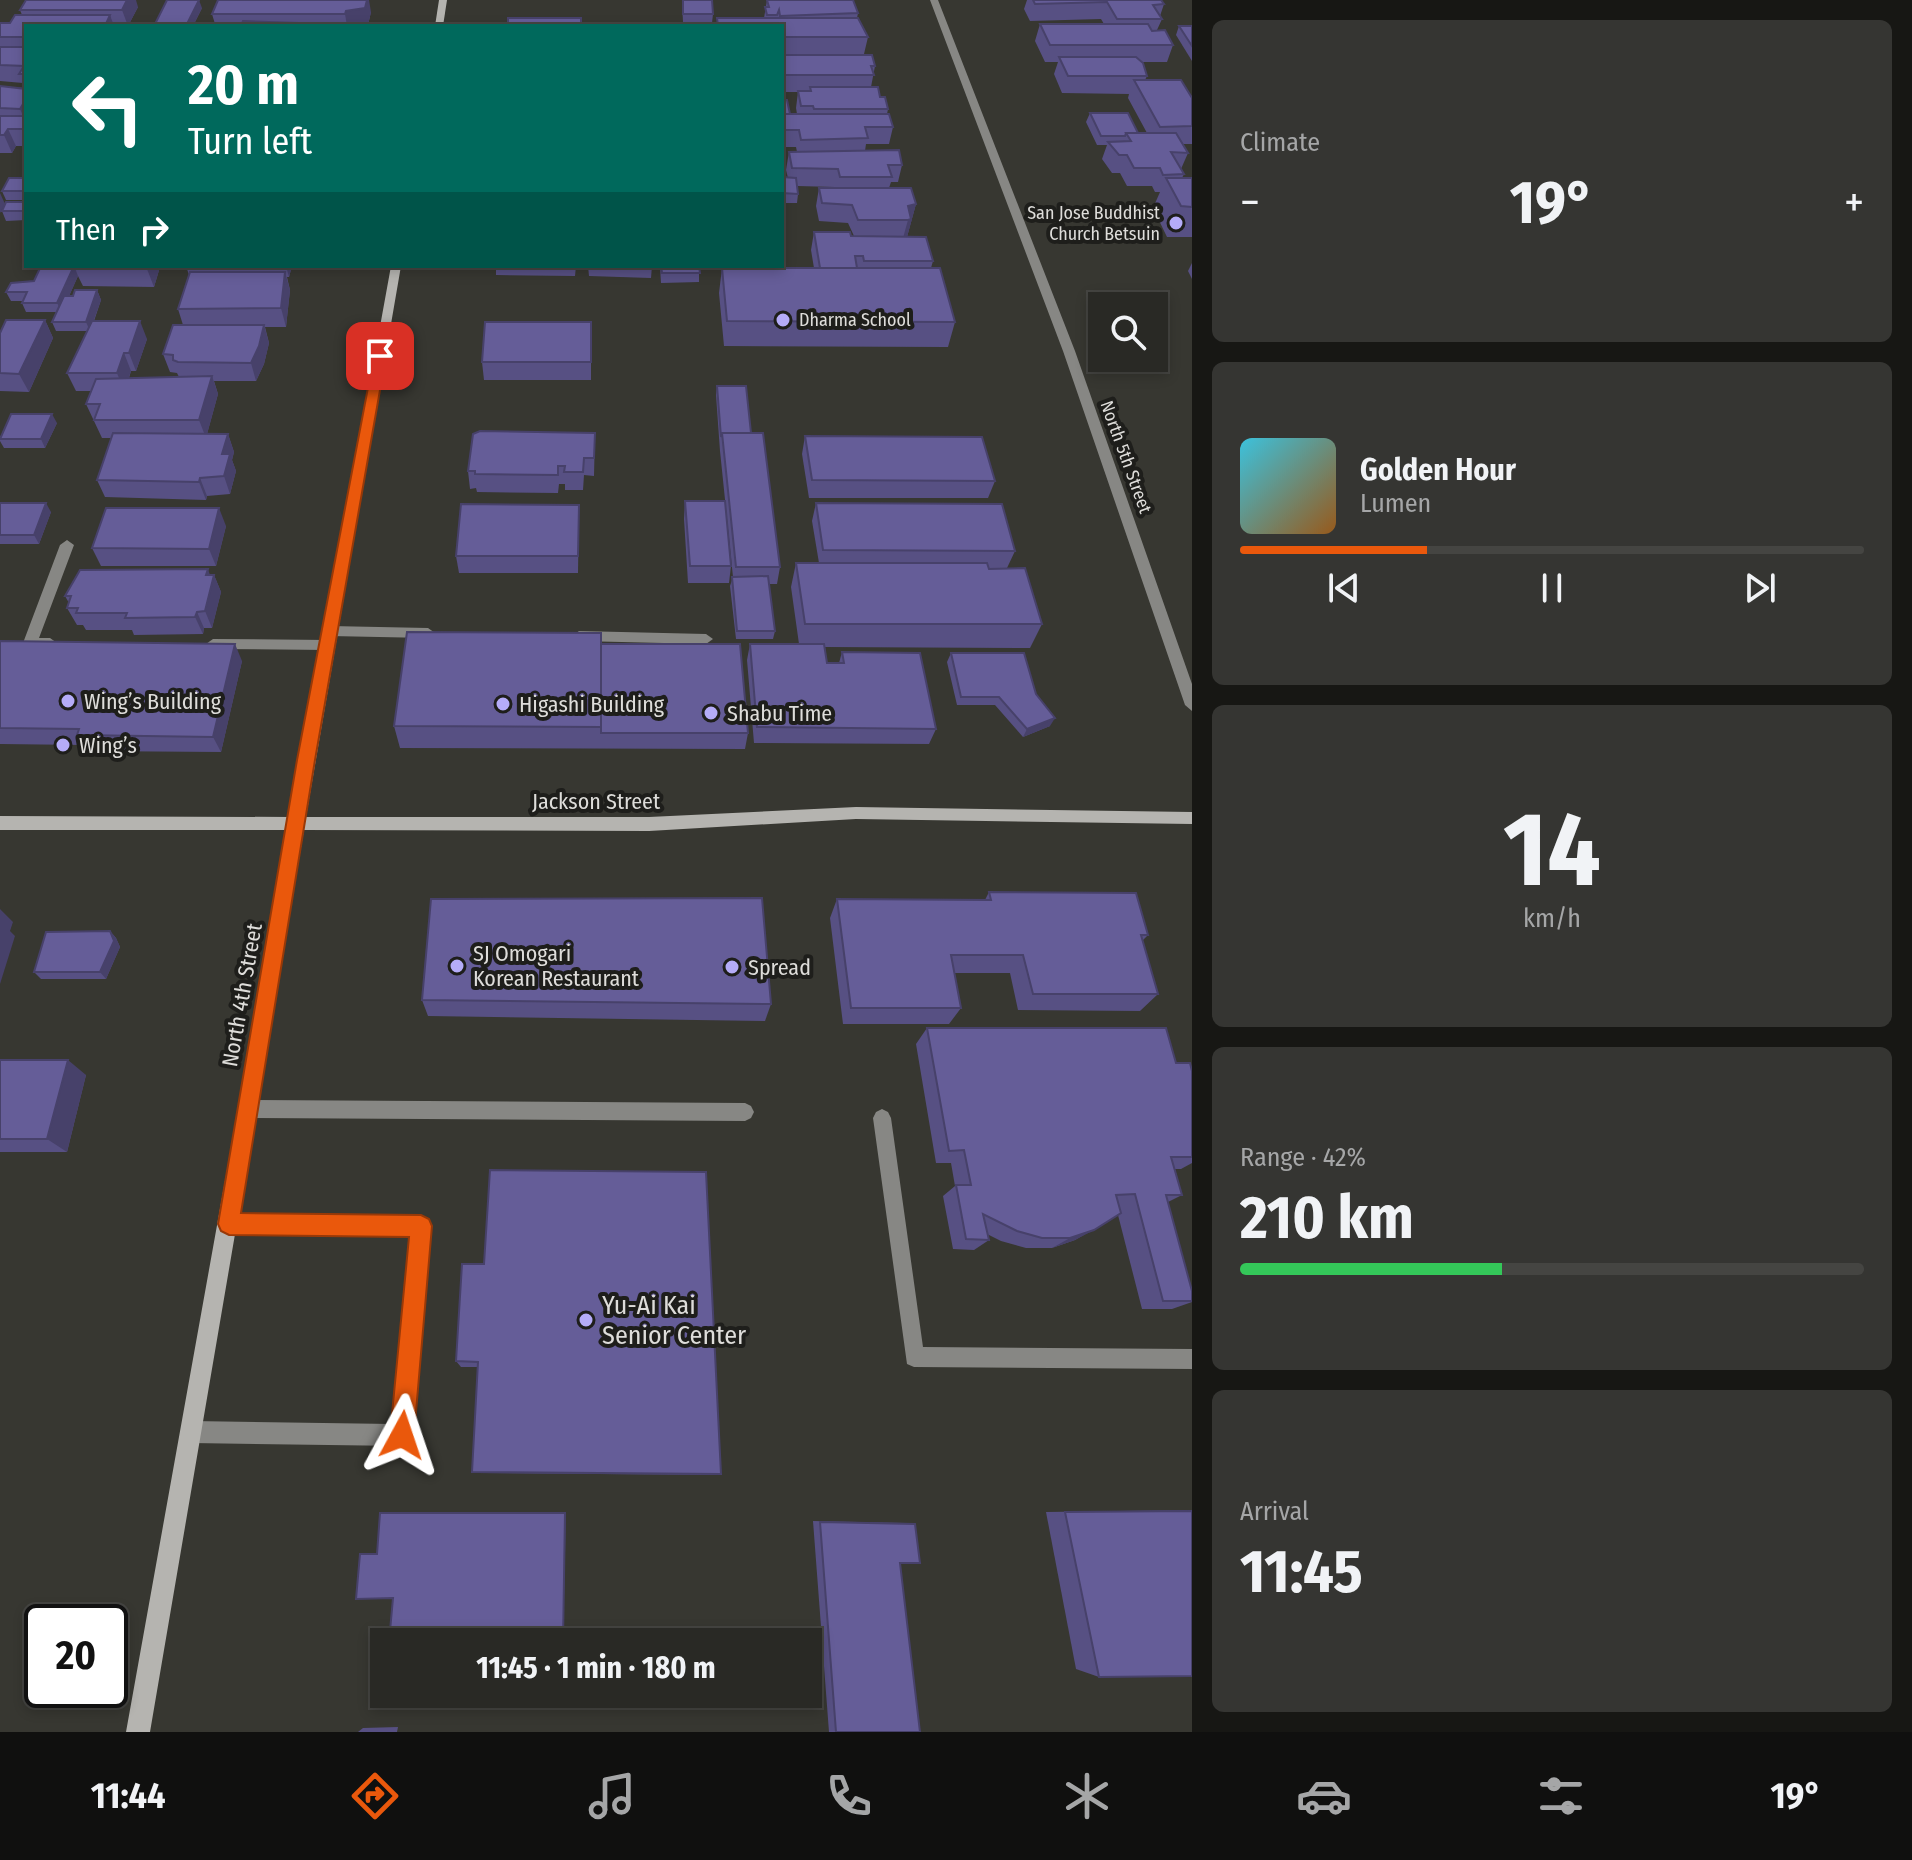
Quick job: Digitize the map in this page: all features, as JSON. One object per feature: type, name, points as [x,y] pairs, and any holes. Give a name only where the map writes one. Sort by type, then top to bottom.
[{"type":"main road","points":[[439,24],[443,0]]},
{"type":"main road","name":"North 4th Street","points":[[138,1732],[396,268]]},
{"type":"main road","name":"Jackson Street","points":[[0,823],[649,824],[856,813],[1192,818]]},
{"type":"street","name":"North 5th Street","points":[[934,0],[1069,351],[1192,705]]},
{"type":"street","points":[[61,643],[30,643],[67,545]]},
{"type":"street","points":[[201,644],[440,633]]},
{"type":"street","points":[[565,636],[706,639]]},
{"type":"street","points":[[248,1109],[745,1112]]},
{"type":"street","points":[[882,1118],[914,1357],[1192,1359]]},
{"type":"street","points":[[191,1432],[402,1435],[421,1226],[229,1224]]},
{"type":"building","points":[[26,0],[127,0],[122,10],[20,10]]},
{"type":"building","points":[[167,0],[199,0],[187,24],[155,24]]},
{"type":"building","points":[[218,0],[367,0],[365,8],[346,11],[345,14],[212,14]]},
{"type":"building","points":[[683,0],[712,0],[713,14],[683,14]]},
{"type":"building","points":[[767,0],[853,0],[858,13],[780,16],[779,10],[777,15],[767,15]]},
{"type":"building","points":[[1033,0],[1161,0],[1164,4],[1153,5],[1162,19],[1117,19],[1107,2],[1035,4]]},
{"type":"building","points":[[15,15],[110,15],[106,24],[24,24],[24,37],[0,37],[0,23],[10,23]]},
{"type":"building","points":[[508,18],[581,18],[581,24],[508,24]]},
{"type":"building","points":[[717,18],[858,18],[868,37],[784,37],[784,24],[718,24]]},
{"type":"building","points":[[243,21],[327,24],[242,24]]},
{"type":"building","points":[[1040,24],[1148,24],[1152,31],[1165,30],[1173,45],[1050,45]]},
{"type":"building","points":[[1179,26],[1192,26],[1192,46]]},
{"type":"building","points":[[0,47],[24,47],[24,66],[0,65]]},
{"type":"building","points":[[784,55],[872,55],[874,75],[784,75]]},
{"type":"building","points":[[1059,57],[1136,57],[1143,63],[1147,76],[1068,76]]},
{"type":"building","points":[[1134,80],[1181,80],[1192,98],[1192,126],[1160,127]]},
{"type":"building","points":[[0,86],[24,89],[24,102],[20,109],[0,108]]},
{"type":"building","points":[[810,87],[878,87],[888,109],[814,109],[813,106],[801,106],[798,91],[811,91]]},
{"type":"building","points":[[784,100],[787,100],[790,114],[784,114]]},
{"type":"building","points":[[1090,113],[1128,113],[1138,133],[1101,136]]},
{"type":"building","points":[[784,114],[889,114],[893,127],[865,127],[868,138],[801,140],[799,130],[784,130]]},
{"type":"building","points":[[0,116],[24,116],[24,129],[8,129],[0,135]]},
{"type":"building","points":[[1126,133],[1176,133],[1188,153],[1171,152],[1184,174],[1163,175],[1160,168],[1134,168],[1127,155],[1119,155],[1108,142],[1131,141]]},
{"type":"building","points":[[899,150],[902,165],[888,165],[892,177],[840,177],[838,169],[792,168],[789,152]]},
{"type":"building","points":[[784,177],[796,178],[798,194],[784,193]]},
{"type":"building","points":[[9,178],[24,178],[24,191],[2,191]]},
{"type":"building","points":[[1166,178],[1192,178],[1192,207],[1181,206]]},
{"type":"building","points":[[819,188],[911,188],[916,204],[908,206],[911,219],[908,220],[858,220],[852,205],[822,203]]},
{"type":"building","points":[[6,202],[24,202],[24,211],[2,211]]},
{"type":"building","points":[[814,232],[926,237],[933,261],[864,261],[863,256],[855,256],[857,268],[820,268]]},
{"type":"building","points":[[40,268],[73,268],[57,303],[22,303],[27,292],[6,292],[11,283],[34,281]]},
{"type":"building","points":[[661,268],[699,268],[700,273],[662,273]]},
{"type":"building","points":[[722,268],[940,268],[955,322],[727,321]]},
{"type":"building","points":[[190,272],[285,272],[281,308],[178,309]]},
{"type":"building","points":[[75,290],[97,290],[86,322],[52,322],[64,296],[73,296]]},
{"type":"building","points":[[6,320],[45,320],[19,374],[0,373],[0,333]]},
{"type":"building","points":[[92,321],[140,321],[129,353],[124,353],[117,373],[67,373]]},
{"type":"building","points":[[485,322],[591,322],[591,362],[482,362]]},
{"type":"building","points":[[173,325],[264,325],[251,363],[173,360],[173,355],[163,354]]},
{"type":"building","points":[[212,376],[199,420],[94,420],[100,404],[86,404],[96,379]]},
{"type":"building","points":[[717,386],[746,386],[751,433],[722,433],[721,437]]},
{"type":"building","points":[[11,414],[52,414],[41,439],[0,439]]},
{"type":"building","points":[[480,431],[595,433],[594,458],[584,458],[583,472],[564,472],[565,466],[558,466],[558,475],[475,474],[475,471],[468,471],[473,434]]},
{"type":"building","points":[[113,433],[228,434],[222,454],[230,454],[224,476],[200,478],[199,482],[97,480]]},
{"type":"building","points":[[722,433],[763,433],[780,567],[736,567]]},
{"type":"building","points":[[805,436],[982,437],[995,481],[812,480]]},
{"type":"building","points":[[685,501],[725,501],[731,566],[690,566]]},
{"type":"building","points":[[0,503],[46,503],[34,535],[0,535]]},
{"type":"building","points":[[816,503],[1002,504],[1015,551],[823,550]]},
{"type":"building","points":[[461,504],[579,505],[578,556],[456,556]]},
{"type":"building","points":[[106,508],[219,508],[209,549],[92,548]]},
{"type":"building","points":[[796,563],[987,563],[989,569],[1025,568],[1042,624],[805,624]]},
{"type":"building","points":[[208,569],[206,575],[214,575],[205,611],[197,612],[195,617],[125,618],[127,613],[76,613],[78,608],[67,608],[71,596],[65,596],[80,570]]},
{"type":"building","points":[[768,576],[775,631],[737,631],[732,577]]},
{"type":"building","name":"Higashi Building","points":[[407,632],[601,633],[601,727],[394,726]]},
{"type":"building","points":[[0,641],[235,644],[213,737],[77,735],[79,729],[0,728]]},
{"type":"building","points":[[601,644],[740,644],[748,733],[601,733]]},
{"type":"building","points":[[750,644],[824,644],[827,663],[844,663],[842,652],[920,653],[936,729],[757,727]]},
{"type":"building","points":[[951,653],[1024,653],[1036,694],[1055,718],[1027,729],[999,697],[961,697]]},
{"type":"building","points":[[989,892],[1136,893],[1148,935],[1141,935],[1158,994],[1033,994],[1023,955],[951,955],[961,1008],[851,1008],[837,899],[991,900]]},
{"type":"building","points":[[762,898],[771,1004],[422,1000],[431,899]]},
{"type":"building","points":[[110,931],[114,941],[100,972],[34,972],[46,932]]},
{"type":"building","points":[[927,1028],[1166,1028],[1176,1063],[1190,1063],[1192,1071],[1192,1157],[1171,1157],[1182,1195],[1166,1195],[1192,1301],[1163,1301],[1135,1194],[1116,1195],[1121,1213],[1094,1230],[1070,1238],[1042,1238],[1017,1231],[983,1214],[989,1240],[966,1239],[956,1185],[971,1185],[964,1150],[949,1151]]},
{"type":"building","points":[[0,1060],[68,1060],[47,1139],[0,1139]]},
{"type":"building","name":"Yu-Ai Kai Senior Center","points":[[490,1170],[706,1172],[721,1474],[472,1472],[478,1362],[456,1361],[462,1264],[484,1264]]},
{"type":"building","points":[[1192,1511],[1192,1676],[1099,1677],[1065,1512]]},
{"type":"building","points":[[380,1513],[565,1513],[563,1628],[390,1628],[393,1598],[356,1599],[360,1554],[377,1554]]},
{"type":"building","points":[[820,1522],[915,1524],[920,1563],[900,1563],[920,1732],[836,1732]]},
{"type":"place","name":"San Jose Buddhist Church Betsuin","points":[[1176,223]]},
{"type":"place","name":"Dharma School","points":[[783,320]]},
{"type":"place","name":"Wing’s Building","points":[[68,701]]},
{"type":"place","name":"Higashi Building","points":[[503,704]]},
{"type":"place","name":"Shabu Time","points":[[711,713]]},
{"type":"place","name":"Wing’s","points":[[63,745]]},
{"type":"place","name":"SJ Omogari Korean Restaurant","points":[[457,966]]},
{"type":"place","name":"Spread","points":[[732,967]]},
{"type":"place","name":"Yu-Ai Kai Senior Center","points":[[586,1320]]},
{"type":"route","points":[[380,356],[306,760],[229,1224],[421,1226],[402,1435]]}]
